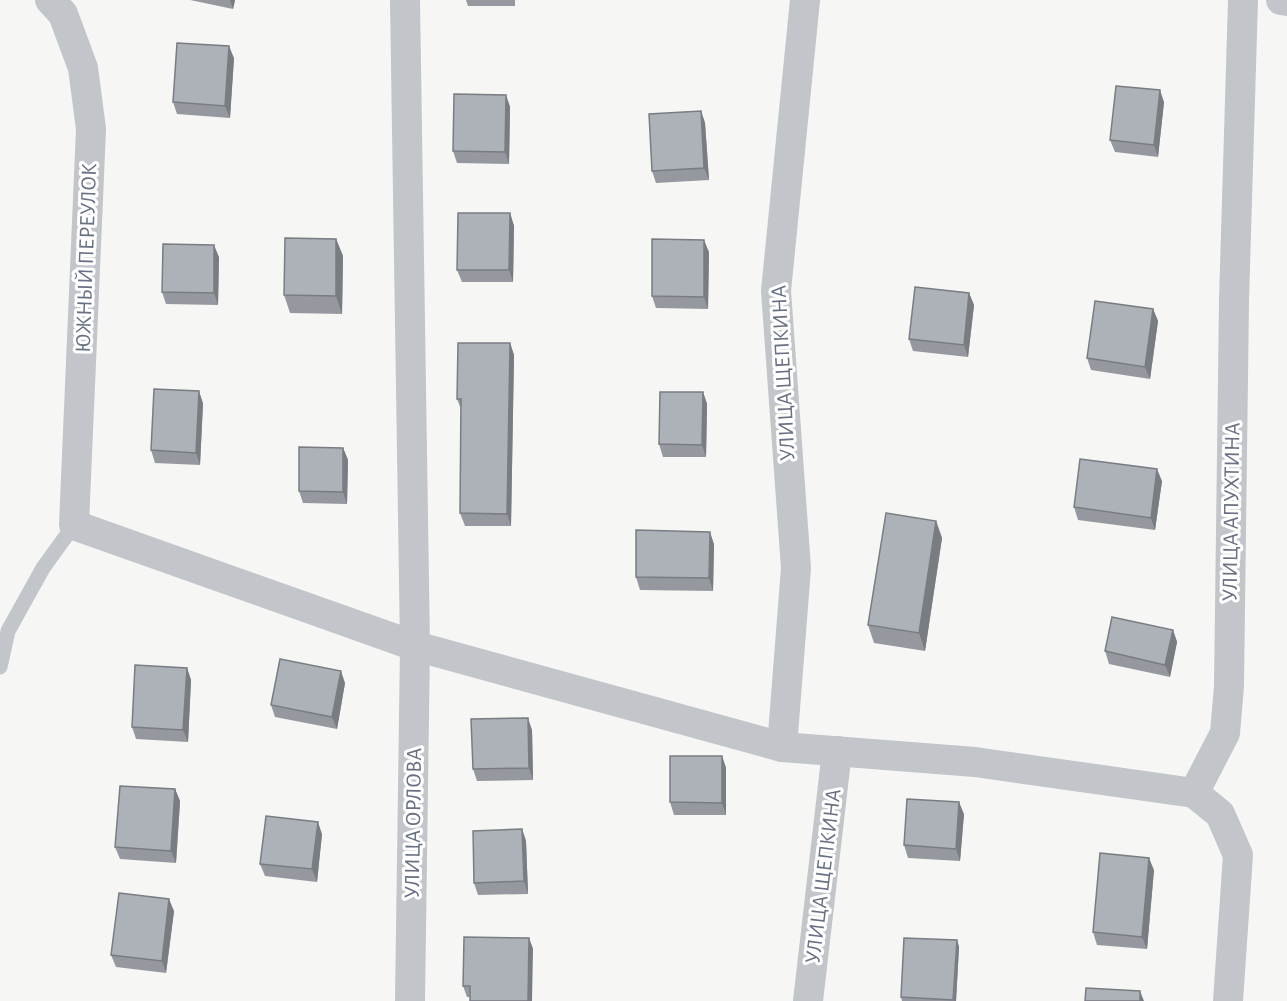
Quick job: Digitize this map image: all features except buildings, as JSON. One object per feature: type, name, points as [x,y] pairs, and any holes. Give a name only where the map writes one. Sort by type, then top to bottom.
[{"type":"street","name":"УЛИЦА ОРЛОВА","points":[[405,0],[415,646],[410,1001]]},
{"type":"street","name":"УЛИЦА ЩЕПКИНА","points":[[782,747],[796,568],[776,291],[805,0]]},
{"type":"street","name":"УЛИЦА АПУХТИНА","points":[[1194,793],[1225,733],[1229,686],[1234,300],[1243,0]]},
{"type":"street","points":[[1281,0],[1287,1]]},
{"type":"street","name":"ЮЖНЫЙ ПЕРЕУЛОК","points":[[63,5],[83,68],[91,129],[74,525]]},
{"type":"street","points":[[74,525],[415,646],[782,747],[975,762],[1194,793],[1220,814],[1238,855],[1228,1001]]},
{"type":"street","name":"УЛИЦА ЩЕПКИНА","points":[[808,1001],[837,751]]},
{"type":"lane","points":[[0,667],[8,631],[43,568],[74,525]]}]
